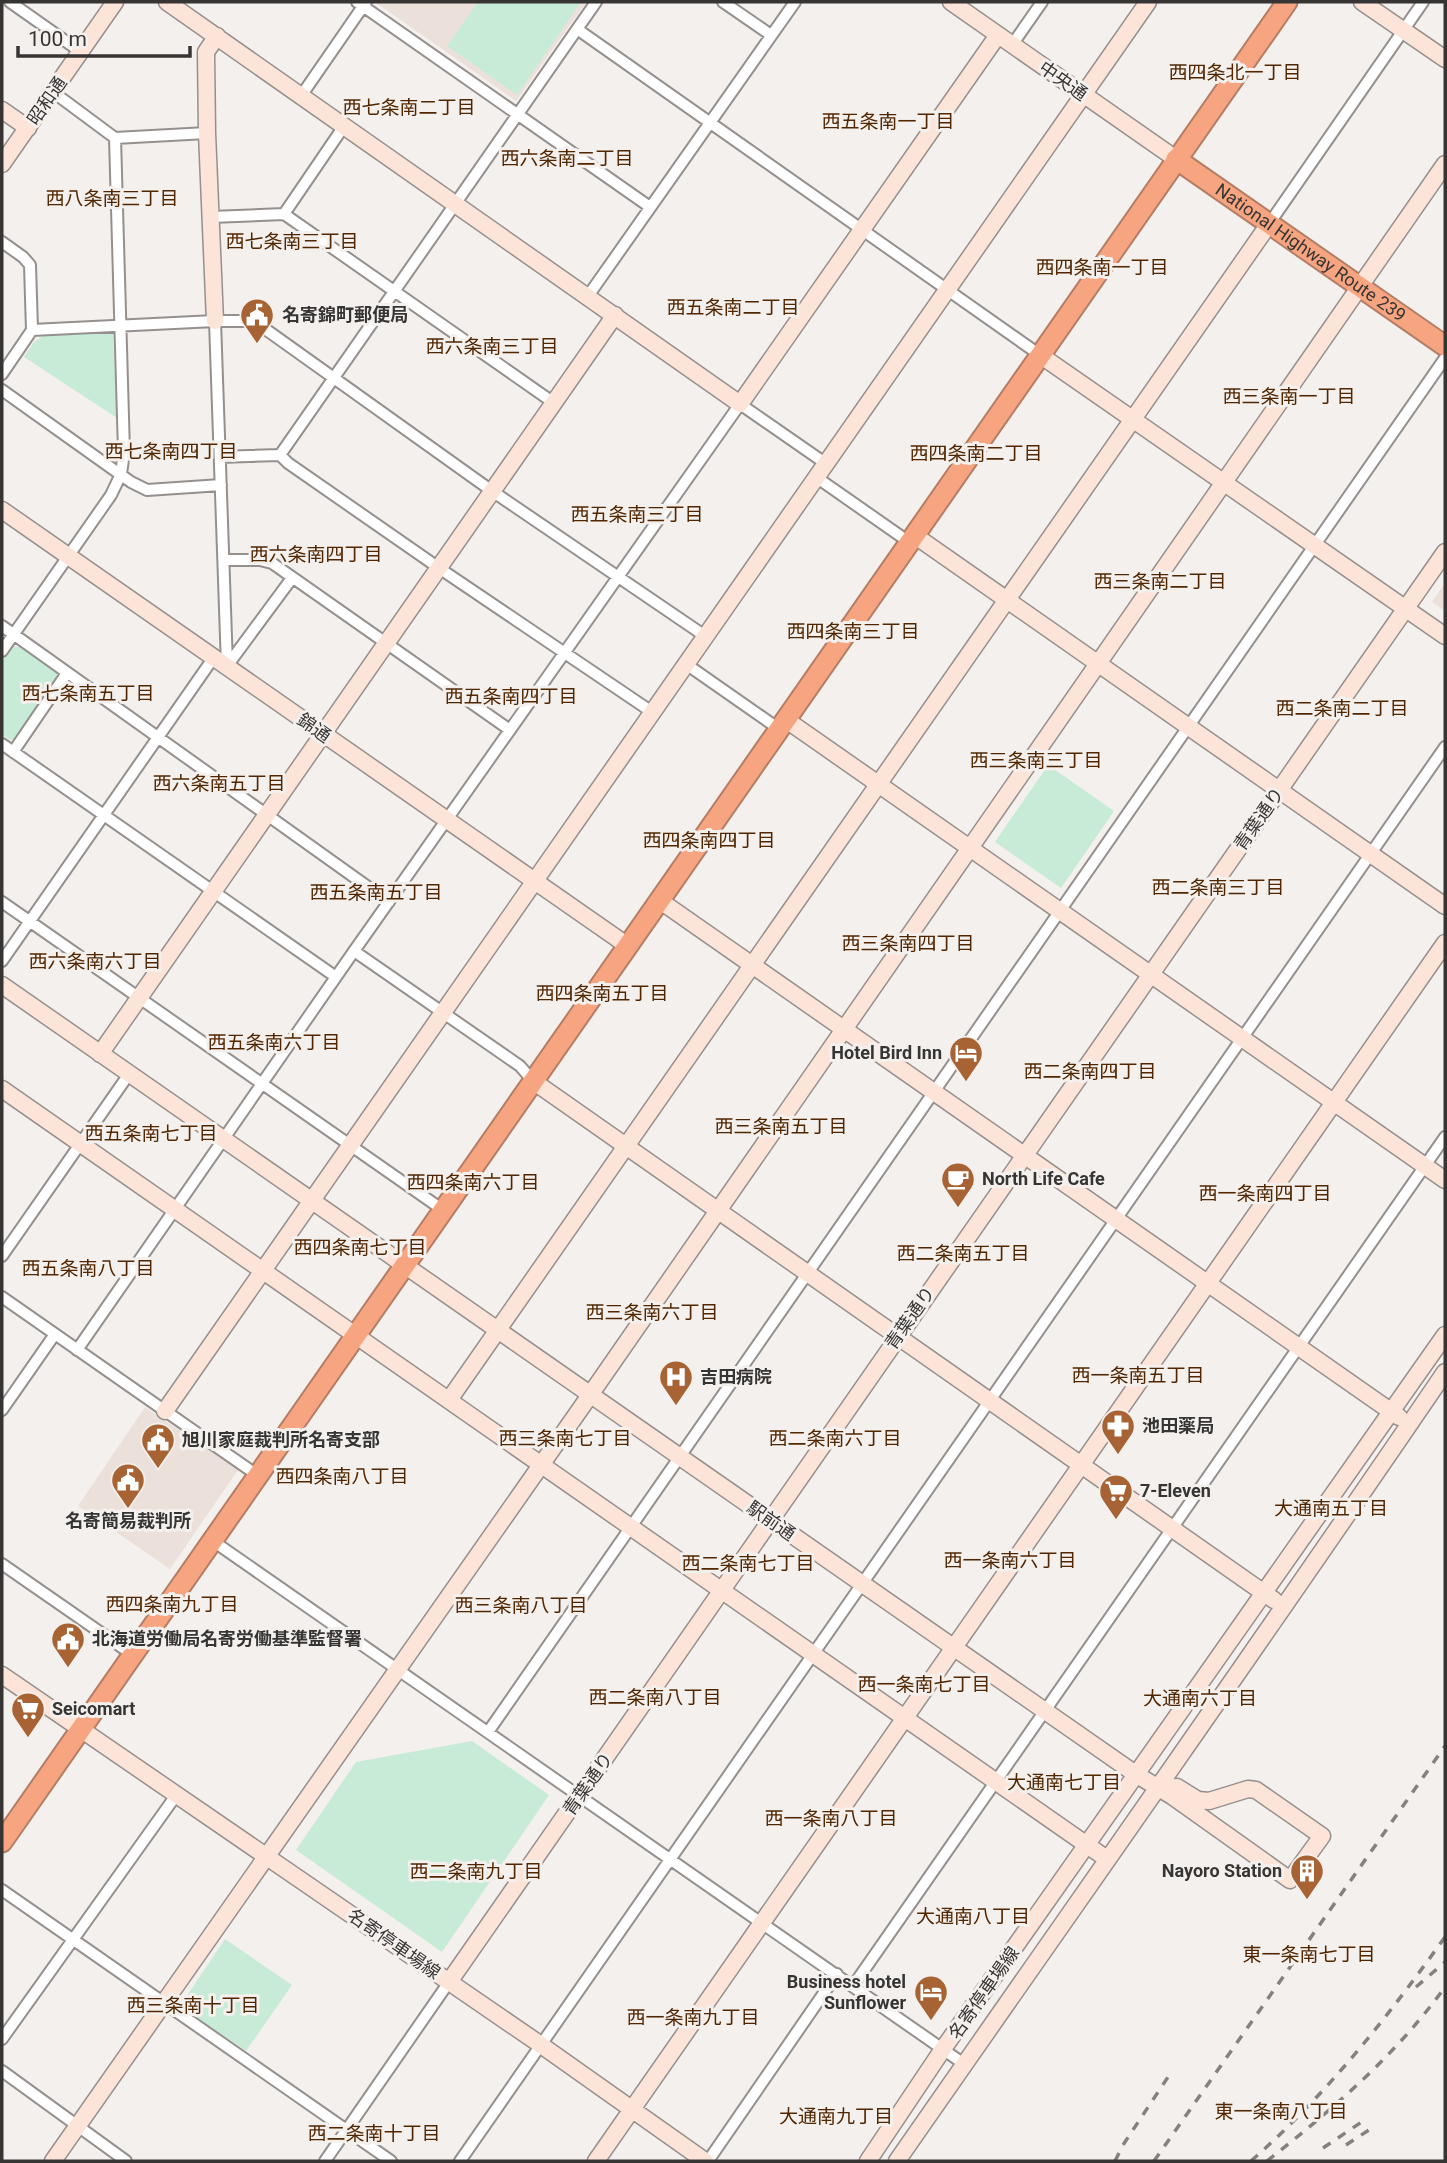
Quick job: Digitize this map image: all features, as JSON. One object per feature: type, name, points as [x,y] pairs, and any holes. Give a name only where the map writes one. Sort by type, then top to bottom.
[{"type":"highway","points":[[2,1842],[1287,2]]},
{"type":"highway","name":"National Highway Route 239","points":[[1176,159],[1445,346]]},
{"type":"street","points":[[10,2],[81,52]]},
{"type":"street","name":"昭和通","points":[[2,164],[115,2]]},
{"type":"street","points":[[167,2],[740,404],[911,539],[1006,600],[1445,906]]},
{"type":"street","points":[[280,455],[596,2]]},
{"type":"street","points":[[723,2],[771,36]]},
{"type":"street","points":[[588,296],[795,2]]},
{"type":"street","name":"中央通","points":[[951,2],[1176,159]]},
{"type":"street","points":[[1012,45],[1042,2]]},
{"type":"street","points":[[165,1410],[1147,2]]},
{"type":"street","points":[[1362,2],[1445,59]]},
{"type":"street","points":[[449,1400],[1423,2]]},
{"type":"street","points":[[301,96],[362,3],[650,207]]},
{"type":"street","points":[[577,29],[1445,636]]},
{"type":"street","points":[[77,1350],[998,35]]},
{"type":"street","points":[[218,36],[206,52],[224,560],[220,662]]},
{"type":"street","points":[[53,92],[115,138],[207,133]]},
{"type":"street","points":[[2,110],[28,128]]},
{"type":"street","points":[[284,214],[344,126]]},
{"type":"street","points":[[2,651],[111,495],[121,474],[124,452],[115,138]]},
{"type":"street","points":[[53,2161],[1445,164]]},
{"type":"street","points":[[211,217],[284,214],[555,403]]},
{"type":"street","points":[[2,242],[30,265],[32,330],[2,374]]},
{"type":"street","points":[[100,1054],[615,315]]},
{"type":"street","points":[[32,330],[254,321],[492,491],[705,636]]},
{"type":"street","points":[[488,1732],[1445,358]]},
{"type":"street","points":[[2,390],[131,482],[147,490],[221,485]]},
{"type":"street","points":[[220,457],[280,455],[439,568],[652,712]]},
{"type":"street","name":"錦通","points":[[2,510],[628,946]]},
{"type":"street","name":"青葉通り","points":[[449,1982],[1445,552]]},
{"type":"street","points":[[224,560],[260,560],[272,563],[510,730]]},
{"type":"street","points":[[2,961],[158,738],[292,578]]},
{"type":"street","points":[[2,626],[389,902]]},
{"type":"street","points":[[686,664],[878,784],[1445,1180]]},
{"type":"street","points":[[13,752],[67,673]]},
{"type":"street","points":[[2,744],[337,977]]},
{"type":"street","points":[[460,2161],[1445,747]]},
{"type":"street","points":[[659,900],[1410,1424]]},
{"type":"street","points":[[2,902],[443,1210]]},
{"type":"street","points":[[596,2161],[1445,943]]},
{"type":"street","points":[[354,951],[520,1066],[533,1081],[1284,1607]]},
{"type":"street","name":"駅前通","points":[[2,985],[1137,1775]]},
{"type":"street","points":[[2,1256],[129,1074]]},
{"type":"street","points":[[2,1089],[1107,1859]]},
{"type":"street","points":[[853,1986],[1445,1137]]},
{"type":"street","points":[[2,1297],[257,1475]]},
{"type":"street","points":[[2,1410],[55,1334]]},
{"type":"street","name":"名寄停車場線","points":[[868,2161],[943,2049],[1445,1335]]},
{"type":"street","name":"名寄停車場線","points":[[897,2161],[1445,1372]]},
{"type":"street","points":[[213,1541],[964,2064]]},
{"type":"street","points":[[2,1564],[133,1655]]},
{"type":"street","name":"名寄停車場線","points":[[2,1675],[541,2045],[704,2161]]},
{"type":"street","points":[[1137,1775],[1156,1788],[1172,1796],[1290,1880],[1322,1836],[1256,1790],[1248,1789],[1209,1801],[1198,1800],[1177,1787],[1156,1788]]},
{"type":"street","points":[[2,2039],[177,1794]]},
{"type":"street","points":[[2,1890],[391,2161]]},
{"type":"street","points":[[704,2161],[837,1974]]},
{"type":"street","points":[[325,2161],[449,1982]]},
{"type":"street","points":[[2,2071],[126,2161]]},
{"type":"shaded area","points":[[375,2],[586,2],[516,101]]},
{"type":"shaded area","points":[[1445,583],[1445,611],[1432,602]]},
{"type":"shaded area","points":[[145,1407],[238,1470],[170,1569],[78,1506]]},
{"type":"green space","points":[[478,2],[581,2],[517,95],[447,46]]},
{"type":"green space","points":[[113,332],[117,418],[24,357],[34,342],[44,335]]},
{"type":"green space","points":[[13,646],[19,647],[57,672],[58,677],[17,738],[10,740],[2,734],[2,662]]},
{"type":"green space","points":[[1048,765],[1114,811],[1061,888],[995,842]]},
{"type":"green space","points":[[472,1741],[549,1795],[442,1952],[296,1850],[356,1762]]},
{"type":"green space","points":[[225,1939],[292,1985],[246,2051],[180,2006]]},
{"type":"railway","points":[[1154,2161],[1445,1746]]},
{"type":"railway","points":[[1251,2161],[1305,2110],[1354,2055],[1445,1937]]},
{"type":"railway","points":[[1416,1987],[1445,1962]]},
{"type":"railway","points":[[1267,2161],[1385,2058],[1445,1987]]},
{"type":"railway","points":[[1115,2161],[1170,2074]]},
{"type":"railway","points":[[1323,2148],[1366,2119]]},
{"type":"railway","points":[[1346,2145],[1372,2128]]},
{"type":"place","name":"名寄錦町郵便局","points":[[257,345]]},
{"type":"place","name":"Hotel Bird Inn","points":[[966,1083]]},
{"type":"place","name":"North Life Cafe","points":[[958,1209]]},
{"type":"place","name":"吉田病院","points":[[676,1407]]},
{"type":"place","name":"池田薬局","points":[[1118,1456]]},
{"type":"place","name":"旭川家庭裁判所名寄支部","points":[[158,1470]]},
{"type":"place","name":"名寄簡易裁判所","points":[[128,1510]]},
{"type":"place","name":"7-Eleven","points":[[1116,1521]]},
{"type":"place","name":"北海道労働局名寄労働基準監督署","points":[[68,1669]]},
{"type":"place","name":"Seicomart","points":[[28,1739]]},
{"type":"place","name":"Nayoro Station","points":[[1307,1901]]},
{"type":"place","name":"Business hotel Sunflower","points":[[931,2022]]},
{"type":"district","name":"西四条北一丁目","points":[[1235,72]]},
{"type":"district","name":"西七条南二丁目","points":[[409,107]]},
{"type":"district","name":"西五条南一丁目","points":[[888,121]]},
{"type":"district","name":"西六条南二丁目","points":[[567,158]]},
{"type":"district","name":"西八条南三丁目","points":[[112,198]]},
{"type":"district","name":"西七条南三丁目","points":[[292,241]]},
{"type":"district","name":"西四条南一丁目","points":[[1102,267]]},
{"type":"district","name":"西五条南二丁目","points":[[733,307]]},
{"type":"district","name":"西六条南三丁目","points":[[492,346]]},
{"type":"district","name":"西三条南一丁目","points":[[1289,396]]},
{"type":"district","name":"西七条南四丁目","points":[[171,451]]},
{"type":"district","name":"西四条南二丁目","points":[[976,453]]},
{"type":"district","name":"西五条南三丁目","points":[[637,514]]},
{"type":"district","name":"西六条南四丁目","points":[[316,554]]},
{"type":"district","name":"西三条南二丁目","points":[[1160,581]]},
{"type":"district","name":"西四条南三丁目","points":[[853,631]]},
{"type":"district","name":"西七条南五丁目","points":[[88,693]]},
{"type":"district","name":"西五条南四丁目","points":[[511,696]]},
{"type":"district","name":"西二条南二丁目","points":[[1342,708]]},
{"type":"district","name":"西三条南三丁目","points":[[1036,760]]},
{"type":"district","name":"西六条南五丁目","points":[[219,783]]},
{"type":"district","name":"西四条南四丁目","points":[[709,840]]},
{"type":"district","name":"西二条南三丁目","points":[[1218,887]]},
{"type":"district","name":"西五条南五丁目","points":[[376,892]]},
{"type":"district","name":"西三条南四丁目","points":[[908,943]]},
{"type":"district","name":"西六条南六丁目","points":[[95,961]]},
{"type":"district","name":"西四条南五丁目","points":[[602,993]]},
{"type":"district","name":"西五条南六丁目","points":[[274,1042]]},
{"type":"district","name":"西二条南四丁目","points":[[1090,1071]]},
{"type":"district","name":"西三条南五丁目","points":[[781,1126]]},
{"type":"district","name":"西五条南七丁目","points":[[151,1133]]},
{"type":"district","name":"西四条南六丁目","points":[[473,1182]]},
{"type":"district","name":"西一条南四丁目","points":[[1265,1193]]},
{"type":"district","name":"西四条南七丁目","points":[[360,1247]]},
{"type":"district","name":"西二条南五丁目","points":[[963,1253]]},
{"type":"district","name":"西五条南八丁目","points":[[88,1268]]},
{"type":"district","name":"西三条南六丁目","points":[[652,1312]]},
{"type":"district","name":"西一条南五丁目","points":[[1138,1375]]},
{"type":"district","name":"西三条南七丁目","points":[[565,1438]]},
{"type":"district","name":"西二条南六丁目","points":[[835,1438]]},
{"type":"district","name":"西四条南八丁目","points":[[342,1476]]},
{"type":"district","name":"大通南五丁目","points":[[1331,1508]]},
{"type":"district","name":"西一条南六丁目","points":[[1010,1560]]},
{"type":"district","name":"西二条南七丁目","points":[[748,1563]]},
{"type":"district","name":"西四条南九丁目","points":[[172,1604]]},
{"type":"district","name":"西三条南八丁目","points":[[521,1605]]},
{"type":"district","name":"西一条南七丁目","points":[[924,1684]]},
{"type":"district","name":"西二条南八丁目","points":[[655,1697]]},
{"type":"district","name":"大通南六丁目","points":[[1200,1698]]},
{"type":"district","name":"大通南七丁目","points":[[1064,1782]]},
{"type":"district","name":"西一条南八丁目","points":[[831,1818]]},
{"type":"district","name":"西二条南九丁目","points":[[476,1871]]},
{"type":"district","name":"大通南八丁目","points":[[973,1916]]},
{"type":"district","name":"東一条南七丁目","points":[[1309,1954]]},
{"type":"district","name":"西三条南十丁目","points":[[193,2005]]},
{"type":"district","name":"西一条南九丁目","points":[[693,2017]]},
{"type":"district","name":"東一条南八丁目","points":[[1281,2111]]},
{"type":"district","name":"大通南九丁目","points":[[836,2116]]},
{"type":"district","name":"西二条南十丁目","points":[[374,2133]]}]
